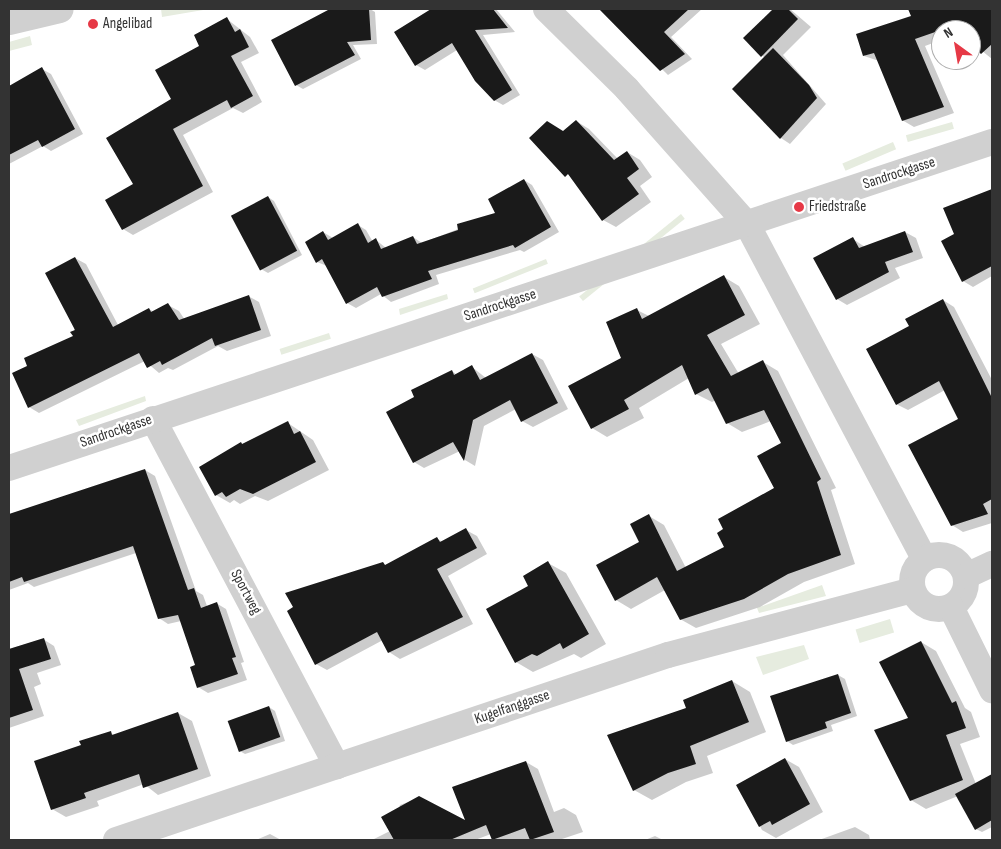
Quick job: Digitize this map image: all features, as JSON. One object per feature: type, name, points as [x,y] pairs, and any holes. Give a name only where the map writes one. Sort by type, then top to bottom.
[{"type":"street","points":[[9,21],[60,9]]},
{"type":"street","points":[[546,9],[627,89],[747,224],[924,559]]},
{"type":"street","name":"Sandrockgasse","points":[[9,468],[992,142]]},
{"type":"street","name":"Sportweg","points":[[153,419],[337,766]]},
{"type":"street","points":[[942,555],[951,558],[966,576],[964,594],[951,607],[938,610],[926,607],[912,590],[915,568],[924,559],[942,555]]},
{"type":"street","points":[[966,576],[992,564]]},
{"type":"street","name":"Kugelfanggasse","points":[[116,840],[668,655],[912,590]]},
{"type":"street","points":[[951,607],[992,690]]},
{"type":"shaded area","points":[[161,9],[209,9],[162,17]]},
{"type":"shaded area","points":[[30,36],[32,45],[9,51],[9,42]]},
{"type":"shaded area","points":[[952,122],[954,129],[908,142],[906,135]]},
{"type":"shaded area","points":[[893,142],[896,149],[845,171],[842,163]]},
{"type":"shaded area","points":[[681,214],[685,219],[583,301],[579,296]]},
{"type":"shaded area","points":[[546,259],[548,264],[475,293],[473,289]]},
{"type":"shaded area","points":[[447,294],[448,299],[400,315],[399,309]]},
{"type":"shaded area","points":[[329,333],[331,339],[281,355],[280,349]]},
{"type":"shaded area","points":[[145,396],[146,401],[79,426],[76,420]]},
{"type":"shaded area","points":[[822,585],[826,596],[759,613],[757,608]]},
{"type":"shaded area","points":[[890,619],[894,632],[860,643],[856,630]]},
{"type":"shaded area","points":[[804,645],[809,659],[763,675],[756,657]]},
{"type":"building","points":[[369,9],[371,40],[347,42],[355,55],[295,86],[271,40],[328,10]]},
{"type":"building","points":[[431,9],[493,9],[508,28],[475,30],[512,90],[494,101],[475,81],[452,43],[415,66],[394,32]]},
{"type":"building","points":[[599,9],[689,9],[664,32],[685,54],[660,71]]},
{"type":"building","points":[[773,9],[788,9],[798,19],[761,57],[743,38]]},
{"type":"building","points":[[908,9],[992,9],[992,44],[981,54],[981,20],[931,20],[931,33],[915,39],[944,107],[902,121],[874,53],[863,56],[856,34],[911,16]]},
{"type":"building","points":[[227,17],[235,32],[240,29],[249,47],[231,56],[253,96],[231,108],[227,100],[173,129],[203,186],[122,230],[105,200],[133,184],[106,138],[171,99],[155,70],[199,46],[194,35]]},
{"type":"building","points":[[773,48],[809,85],[817,98],[780,139],[732,89]]},
{"type":"building","points":[[42,67],[75,129],[42,147],[38,140],[9,155],[9,86]]},
{"type":"building","points":[[576,120],[614,160],[627,151],[639,169],[627,178],[639,194],[602,221],[568,174],[565,177],[529,138],[547,121],[563,131]]},
{"type":"building","points":[[524,179],[551,227],[515,248],[513,245],[428,271],[432,279],[382,297],[377,287],[346,304],[322,259],[316,263],[305,242],[323,231],[328,240],[358,223],[368,243],[376,238],[381,249],[413,236],[417,244],[458,230],[457,224],[495,213],[488,199]]},
{"type":"building","points":[[992,189],[992,266],[962,282],[941,241],[954,234],[943,208]]},
{"type":"building","points":[[268,196],[297,251],[260,270],[231,216]]},
{"type":"building","points":[[905,231],[913,252],[885,262],[889,272],[836,300],[813,258],[853,237],[859,248]]},
{"type":"building","points":[[75,257],[113,327],[149,308],[151,312],[168,303],[179,320],[249,295],[261,330],[215,346],[212,338],[162,365],[160,361],[147,368],[139,353],[28,408],[12,373],[27,366],[24,358],[73,336],[70,332],[75,330],[45,273]]},
{"type":"building","points":[[724,275],[745,315],[707,335],[731,376],[763,360],[821,479],[817,482],[841,555],[788,574],[744,599],[680,620],[657,577],[615,601],[596,565],[639,542],[630,524],[649,514],[677,571],[724,547],[717,533],[723,529],[718,519],[774,488],[757,456],[781,443],[764,410],[726,424],[708,388],[695,395],[682,365],[624,400],[629,409],[591,429],[568,386],[621,358],[606,322],[637,308],[642,319]]},
{"type":"building","points":[[943,299],[992,398],[992,499],[983,504],[988,514],[951,526],[908,445],[958,419],[939,381],[896,405],[866,349],[909,326],[905,319]]},
{"type":"building","points":[[532,353],[558,403],[521,422],[510,400],[473,420],[464,461],[453,442],[413,463],[386,412],[414,397],[411,390],[452,370],[454,375],[472,365],[480,380]]},
{"type":"building","points":[[288,421],[294,434],[300,431],[316,462],[253,494],[240,489],[226,497],[222,492],[215,496],[199,467],[241,442],[242,444]]},
{"type":"building","points":[[145,469],[188,590],[194,588],[201,608],[217,602],[236,657],[232,658],[238,674],[197,688],[190,667],[195,665],[178,615],[158,619],[133,546],[24,582],[22,577],[9,582],[9,514]]},
{"type":"building","points":[[466,528],[477,548],[437,569],[463,617],[388,653],[377,632],[315,665],[287,611],[293,607],[285,593],[383,562],[385,565],[437,537],[440,542]]},
{"type":"building","points":[[548,561],[589,634],[563,649],[560,643],[537,656],[532,654],[515,663],[486,609],[528,586],[523,576]]},
{"type":"building","points":[[44,638],[51,659],[19,669],[33,710],[9,718],[9,649]]},
{"type":"building","points":[[921,641],[952,703],[956,701],[966,728],[946,735],[963,780],[910,801],[874,730],[908,718],[879,662]]},
{"type":"building","points":[[838,674],[851,713],[825,722],[827,728],[786,742],[770,696]]},
{"type":"building","points":[[732,680],[749,722],[690,746],[696,764],[668,773],[633,791],[607,735],[686,708],[683,700]]},
{"type":"building","points":[[269,706],[280,737],[239,752],[228,721]]},
{"type":"building","points":[[178,712],[198,769],[143,788],[139,774],[84,793],[86,798],[51,810],[34,761],[81,745],[79,741],[111,731],[112,735]]},
{"type":"building","points":[[785,758],[810,804],[772,825],[770,821],[759,827],[736,785]]},
{"type":"building","points":[[526,761],[554,832],[530,840],[525,828],[492,840],[486,825],[450,840],[394,840],[381,817],[419,796],[465,820],[452,787]]},
{"type":"building","points":[[992,774],[992,820],[975,830],[955,794]]},
{"type":"place","name":"Angelibad","points":[[93,24]]},
{"type":"place","name":"Friedstraße","points":[[799,207]]}]
